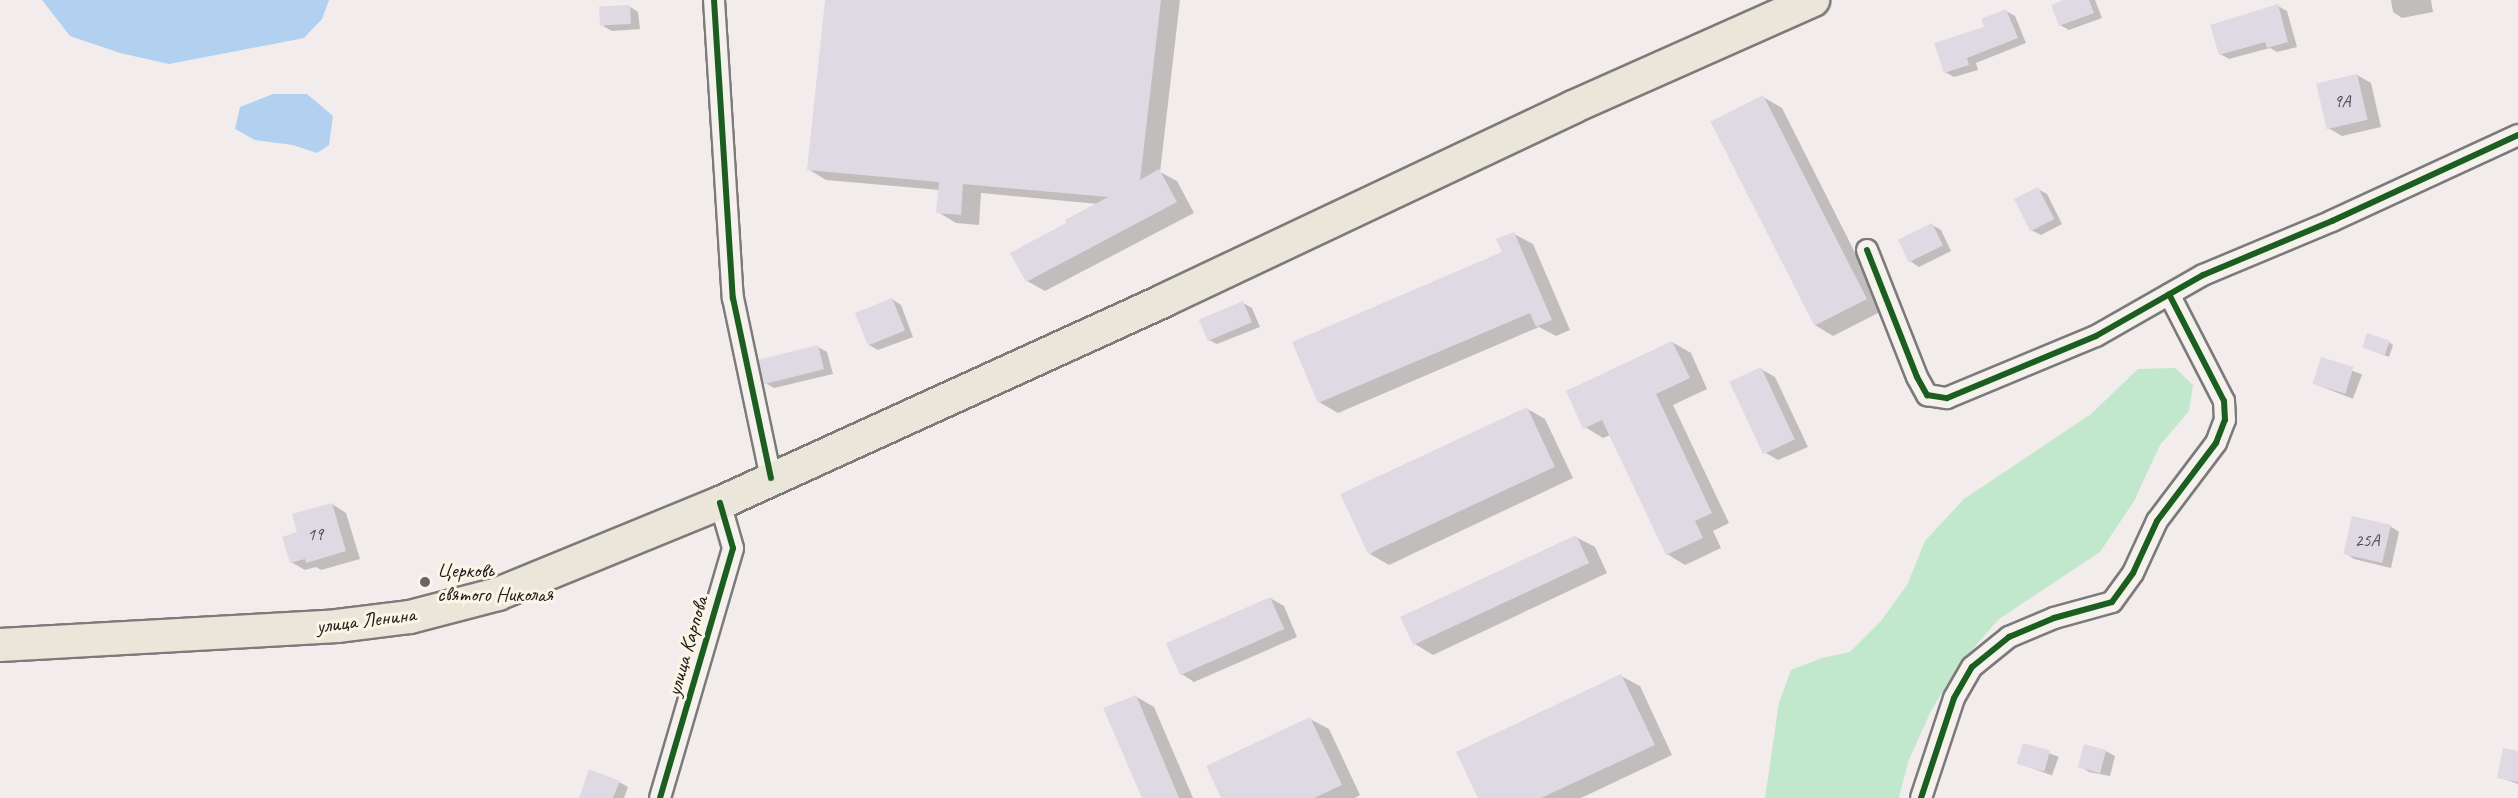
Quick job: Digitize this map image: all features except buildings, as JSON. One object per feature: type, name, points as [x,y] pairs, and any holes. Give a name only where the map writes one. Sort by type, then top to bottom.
[{"type":"main road","name":"улица Ленина","points":[[0,645],[337,626],[410,617],[498,594],[720,503],[811,459],[1165,300],[1573,107],[1813,0]]},
{"type":"street","points":[[714,0],[733,298],[771,478]]},
{"type":"street","points":[[1868,250],[1917,377],[1927,395],[1947,398],[2096,336],[2203,275],[2332,220],[2518,135]]},
{"type":"street","points":[[1921,798],[1954,698],[1972,667],[2009,637],[2054,618],[2112,602],[2133,573],[2157,521],[2216,443],[2225,420],[2224,401],[2169,294]]},
{"type":"street","name":"улица Карпова","points":[[660,798],[733,548],[720,503]]},
{"type":"green space","points":[[2175,368],[2193,385],[2189,411],[2160,445],[2134,501],[2100,552],[1999,619],[1958,666],[1931,711],[1908,762],[1899,798],[1765,798],[1779,703],[1791,670],[1822,658],[1850,652],[1881,621],[1907,585],[1925,541],[1964,499],[2091,414],[2138,369]]},
{"type":"water","points":[[42,0],[329,0],[322,19],[304,38],[169,64],[120,53],[70,36]]},
{"type":"water","points":[[273,94],[307,94],[333,116],[329,145],[317,153],[293,145],[255,140],[235,129],[240,107]]},
{"type":"cycle path","points":[[714,0],[733,298],[771,478]]},
{"type":"cycle path","points":[[1867,250],[1917,377],[1927,395],[1947,398],[2096,336],[2203,275],[2332,221],[2518,135]]},
{"type":"cycle path","points":[[1921,798],[1954,698],[1972,667],[2009,637],[2054,618],[2112,602],[2133,573],[2157,521],[2216,443],[2225,420],[2224,401],[2169,294]]},
{"type":"cycle path","points":[[660,798],[733,548],[720,503]]},
{"type":"place","name":"Церковь святого Николая","points":[[425,582]]}]
